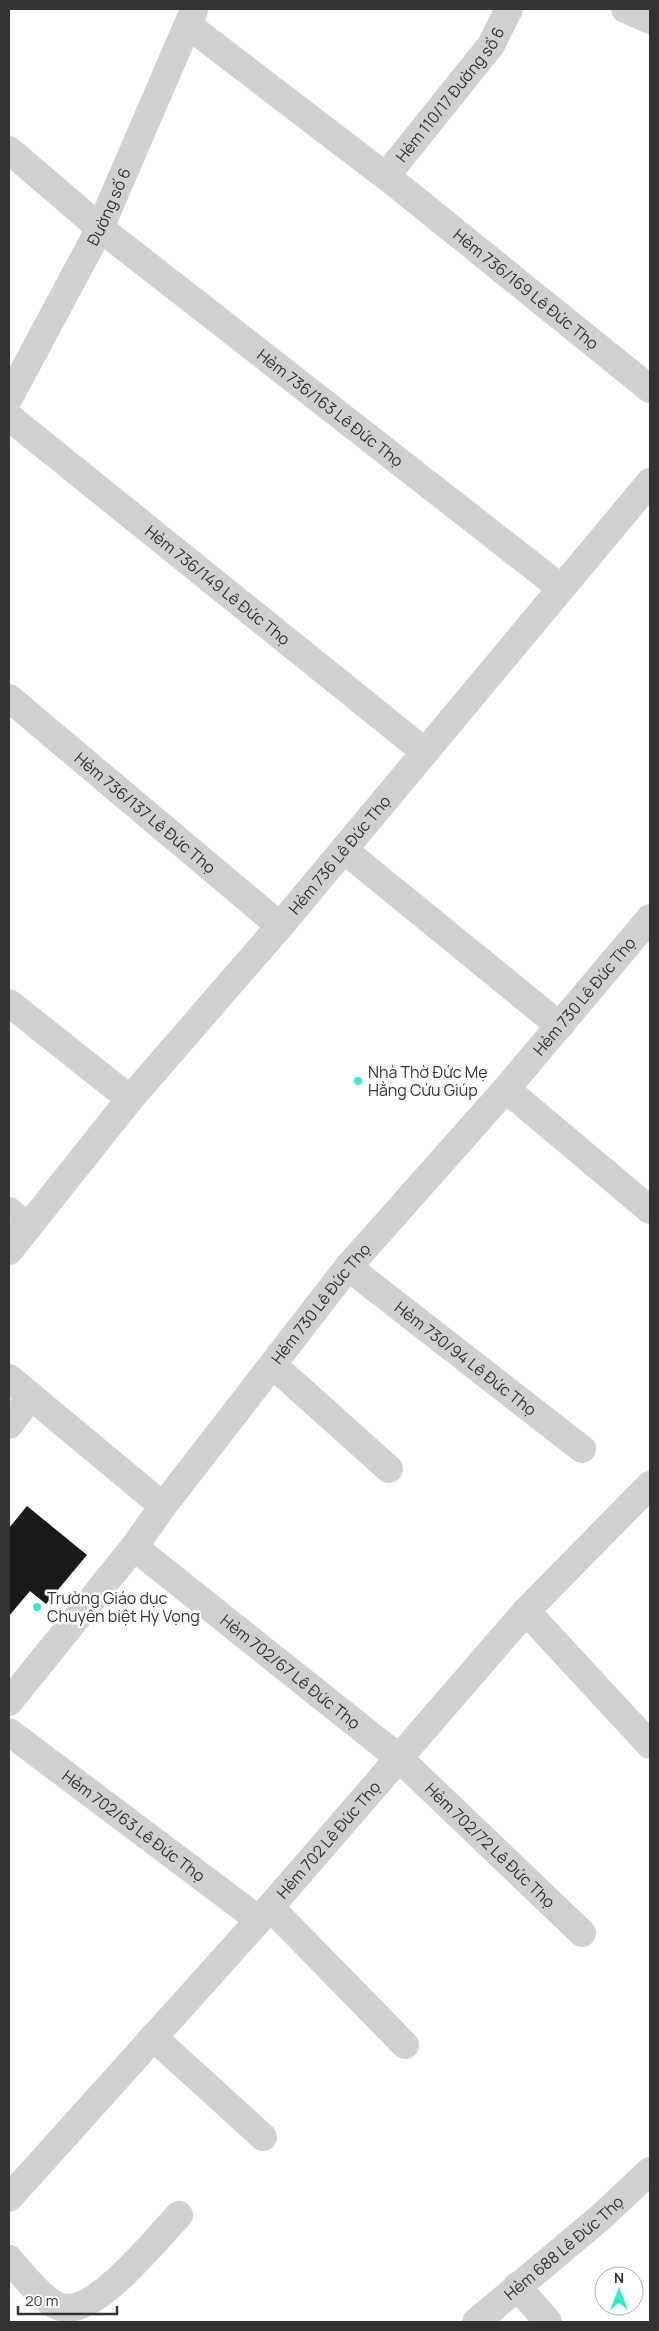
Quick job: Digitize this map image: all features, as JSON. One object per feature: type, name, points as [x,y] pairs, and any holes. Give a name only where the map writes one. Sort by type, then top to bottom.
[{"type":"street","name":"Hẻm 110/17 Đường số 6","points":[[394,182],[491,45],[509,9]]},
{"type":"street","points":[[625,9],[650,20]]},
{"type":"street","name":"Hẻm 736/169 Lê Đức Thọ","points":[[191,17],[650,389]]},
{"type":"street","name":"Đường số 6","points":[[9,398],[100,228],[191,17]]},
{"type":"street","name":"Hẻm 736/163 Lê Đức Thọ","points":[[9,150],[100,228],[562,588]]},
{"type":"street","name":"Hẻm 736/149 Lê Đức Thọ","points":[[9,417],[425,752]]},
{"type":"street","name":"Hẻm 736 Lê Đức Thọ","points":[[9,1251],[19,1219],[130,1099],[280,926],[650,482]]},
{"type":"street","name":"Hẻm 736/137 Lê Đức Thọ","points":[[9,698],[280,926]]},
{"type":"street","points":[[344,850],[560,1026]]},
{"type":"street","name":"Hẻm 730 Lê Đức Thọ","points":[[9,1702],[134,1547],[163,1506],[348,1267],[506,1089],[650,918]]},
{"type":"street","points":[[9,1003],[130,1099]]},
{"type":"street","points":[[506,1089],[650,1210]]},
{"type":"street","name":"Hẻm 730/94 Lê Đức Thọ","points":[[348,1267],[582,1449]]},
{"type":"street","points":[[273,1365],[389,1469]]},
{"type":"street","points":[[9,1378],[163,1506]]},
{"type":"street","points":[[9,1425],[31,1396]]},
{"type":"street","name":"Hẻm 702 Lê Đức Thọ","points":[[9,2198],[264,1913],[526,1611],[650,1484]]},
{"type":"street","name":"Hẻm 702/67 Lê Đức Thọ","points":[[134,1547],[399,1758]]},
{"type":"street","points":[[526,1611],[650,1745]]},
{"type":"street","name":"Hẻm 702/63 Lê Đức Thọ","points":[[9,1732],[264,1913],[405,2046]]},
{"type":"street","name":"Hẻm 702/72 Lê Đức Thọ","points":[[399,1758],[582,1933]]},
{"type":"street","points":[[153,2037],[263,2137]]},
{"type":"street","name":"Hẻm 688 Lê Đức Thọ","points":[[476,2322],[601,2217],[650,2171]]},
{"type":"street","points":[[9,2259],[46,2299],[65,2308],[89,2302],[108,2289],[179,2215]]},
{"type":"street","points":[[517,2286],[548,2322]]},
{"type":"building","points":[[27,1506],[87,1555],[46,1604],[30,1591],[9,1616],[9,1528]]},
{"type":"place","name":"Nhà Thờ Đức Mẹ Hằng Cứu Giúp","points":[[358,1081]]},
{"type":"place","name":"Trường Giáo dục Chuyên biệt Hy Vọng","points":[[37,1607]]}]
